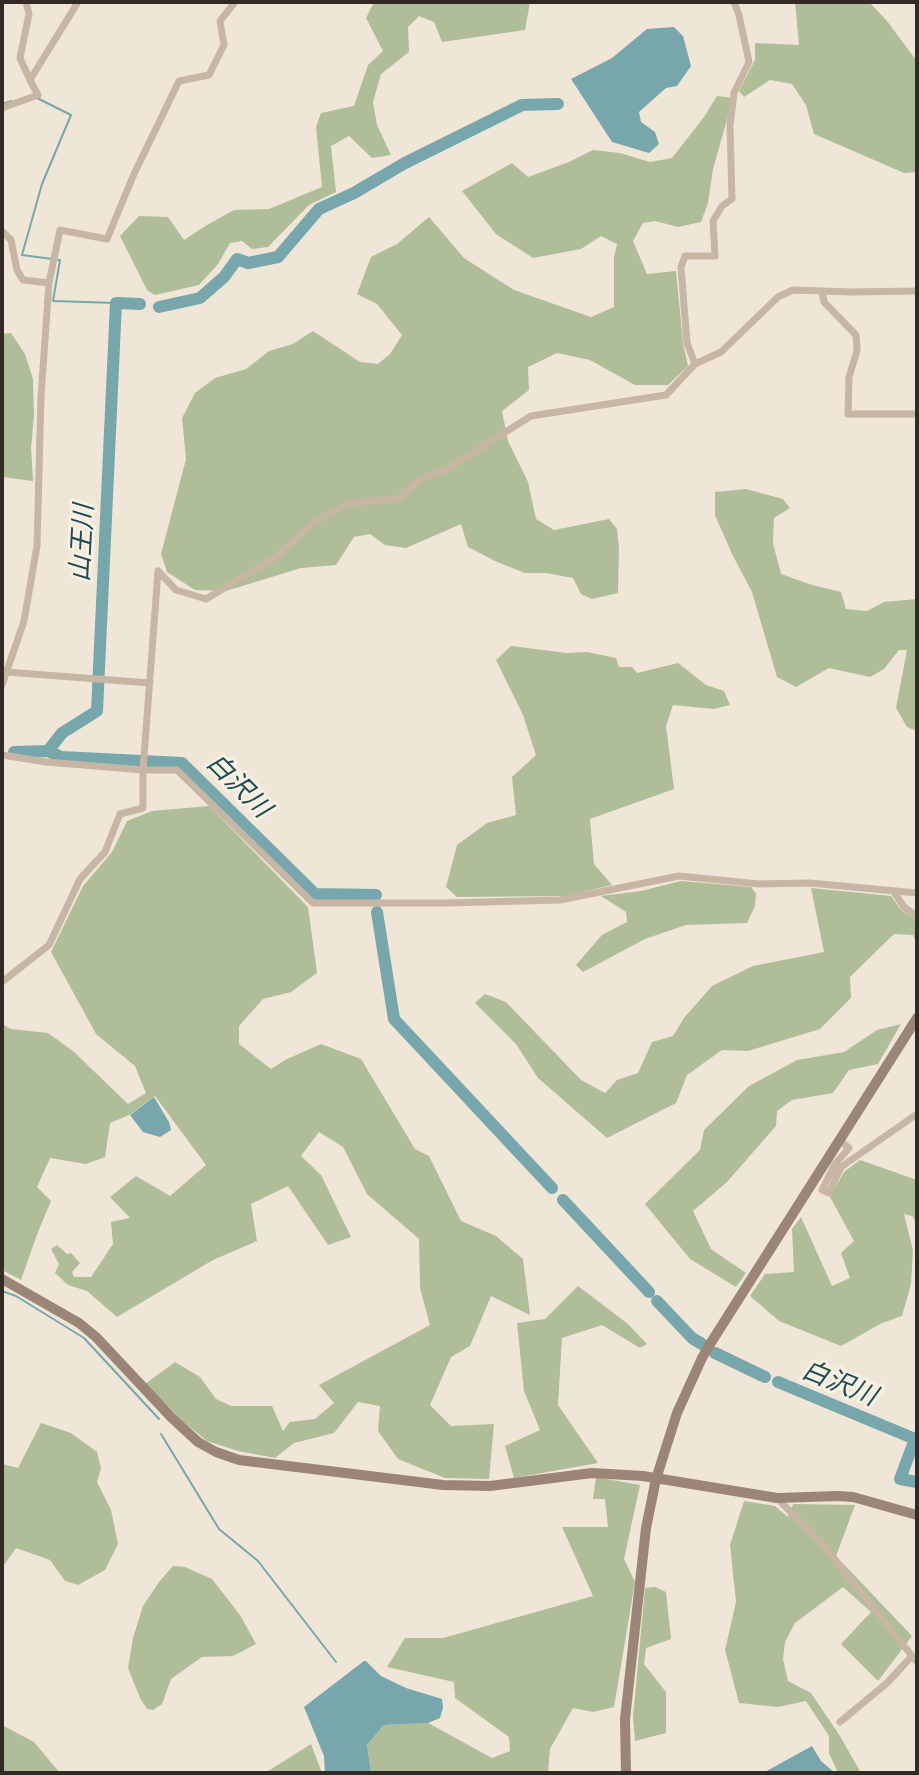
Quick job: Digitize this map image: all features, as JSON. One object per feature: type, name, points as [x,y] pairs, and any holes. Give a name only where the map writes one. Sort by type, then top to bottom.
[{"type":"street","points":[[2,108],[38,95],[20,58],[29,14],[26,2]]},
{"type":"street","points":[[30,80],[78,2]]},
{"type":"street","points":[[2,685],[24,621],[37,546],[41,397],[49,283],[60,230],[107,239],[179,81],[209,75],[224,45],[220,21],[235,2]]},
{"type":"street","points":[[695,364],[687,343],[681,267],[685,256],[715,256],[713,221],[722,206],[732,199],[730,125],[734,93],[749,62],[734,2]]},
{"type":"street","points":[[2,231],[11,240],[17,270],[23,280],[49,283]]},
{"type":"street","points":[[2,982],[49,945],[80,879],[105,852],[120,814],[143,808],[143,770],[158,571],[176,590],[206,599],[276,557],[313,523],[349,503],[398,499],[421,479],[447,469],[531,416],[666,395],[695,364],[721,352],[778,297],[793,290],[917,291]]},
{"type":"street","points":[[822,291],[824,302],[856,335],[857,351],[849,377],[848,414],[917,414]]},
{"type":"street","points":[[6,672],[150,683]]},
{"type":"street","points":[[2,755],[46,762],[177,770],[313,903],[560,900],[679,876],[917,893]]},
{"type":"street","points":[[894,892],[904,907],[917,916]]},
{"type":"street","points":[[626,1773],[625,1719],[646,1528],[656,1479],[677,1413],[702,1358],[917,1018]]},
{"type":"street","points":[[839,1140],[849,1148],[835,1164],[822,1190],[829,1193],[841,1167],[917,1114]]},
{"type":"street","points":[[2,1279],[79,1323],[198,1442],[239,1460],[443,1485],[490,1486],[592,1473],[656,1479],[777,1498],[846,1496],[917,1515]]},
{"type":"street","points":[[777,1498],[824,1546],[915,1659],[840,1722]]},
{"type":"green space","points":[[374,2],[530,2],[525,30],[442,42],[434,22],[419,16],[408,27],[409,52],[381,74],[373,102],[377,125],[391,155],[372,158],[349,136],[331,146],[336,192],[309,205],[268,247],[252,249],[242,241],[230,243],[218,264],[199,285],[155,295],[147,290],[120,236],[139,216],[168,217],[184,240],[234,210],[269,209],[322,187],[316,127],[321,113],[354,106],[368,65],[383,51],[366,18]]},
{"type":"green space","points":[[795,2],[869,2],[916,60],[917,172],[904,173],[814,134],[806,105],[792,84],[770,80],[744,97],[739,91],[755,60],[755,43],[799,45]]},
{"type":"green space","points":[[717,96],[733,98],[701,222],[678,227],[655,221],[643,223],[633,241],[647,274],[676,271],[688,366],[668,385],[635,385],[590,360],[557,353],[528,367],[529,390],[502,411],[508,441],[528,482],[536,519],[554,530],[609,519],[617,529],[618,593],[592,599],[581,594],[573,578],[525,573],[497,562],[468,547],[461,524],[406,548],[385,545],[370,534],[354,537],[336,565],[301,568],[226,591],[195,590],[167,572],[161,554],[186,459],[182,418],[195,393],[215,378],[246,369],[269,351],[293,344],[313,331],[360,362],[378,364],[390,354],[402,335],[377,304],[357,294],[371,257],[397,244],[429,217],[464,258],[514,290],[591,317],[614,307],[617,244],[601,236],[581,249],[533,258],[496,234],[462,191],[512,163],[528,177],[593,150],[620,153],[650,162],[672,158]]},
{"type":"green space","points":[[11,333],[25,354],[33,379],[33,481],[2,477],[2,334]]},
{"type":"green space","points":[[746,489],[783,499],[790,508],[774,518],[773,543],[781,574],[841,592],[846,609],[867,611],[884,602],[917,599],[917,731],[907,727],[896,708],[907,650],[899,650],[884,669],[870,677],[829,668],[796,687],[777,677],[752,592],[715,515],[715,492]]},
{"type":"green space","points":[[511,646],[567,653],[587,652],[616,658],[619,667],[632,667],[637,673],[678,663],[706,685],[724,691],[730,705],[714,709],[673,705],[666,726],[674,789],[590,819],[594,864],[612,885],[565,896],[457,897],[446,887],[457,845],[487,823],[516,815],[512,777],[536,755],[523,715],[496,660]]},
{"type":"green space","points":[[209,806],[308,907],[317,973],[291,992],[263,999],[239,1026],[239,1044],[271,1069],[321,1044],[361,1059],[415,1149],[429,1156],[461,1221],[496,1236],[523,1259],[530,1315],[491,1296],[470,1346],[451,1357],[430,1405],[451,1426],[494,1424],[489,1479],[445,1478],[398,1459],[378,1431],[380,1406],[358,1402],[334,1433],[294,1443],[275,1458],[207,1441],[145,1384],[175,1362],[200,1377],[216,1399],[231,1406],[272,1406],[283,1431],[290,1422],[315,1419],[334,1403],[319,1385],[430,1325],[420,1288],[419,1239],[367,1194],[343,1147],[319,1132],[301,1156],[321,1175],[351,1237],[328,1245],[288,1186],[251,1204],[257,1241],[213,1260],[117,1317],[87,1291],[68,1285],[55,1273],[59,1264],[51,1249],[57,1245],[80,1263],[72,1272],[74,1277],[91,1277],[113,1244],[111,1222],[130,1218],[110,1197],[136,1176],[170,1196],[206,1165],[155,1096],[129,1115],[110,1123],[105,1157],[86,1164],[50,1158],[37,1187],[51,1201],[21,1280],[2,1270],[2,1024],[11,1029],[48,1033],[73,1051],[128,1104],[146,1093],[135,1066],[96,1034],[51,952],[83,886],[112,852],[127,821],[152,811]]},
{"type":"green space","points":[[681,881],[751,887],[756,894],[755,906],[747,923],[686,925],[645,939],[583,972],[576,965],[602,935],[627,922],[626,912],[601,896],[641,891]]},
{"type":"green space","points":[[811,888],[891,896],[901,910],[917,920],[917,945],[913,935],[894,934],[850,977],[851,998],[820,1029],[748,1051],[722,1050],[687,1075],[676,1103],[607,1138],[538,1078],[516,1044],[475,1003],[485,994],[506,1002],[581,1080],[605,1093],[617,1080],[638,1073],[652,1042],[673,1036],[712,986],[753,966],[824,952]]},
{"type":"green space","points":[[901,1024],[878,1064],[849,1070],[833,1093],[792,1100],[777,1111],[776,1126],[727,1182],[693,1211],[711,1249],[746,1273],[736,1287],[690,1259],[645,1204],[700,1150],[704,1130],[749,1086],[797,1060],[844,1052],[877,1030]]},
{"type":"green space","points":[[860,1160],[917,1180],[917,1224],[912,1216],[904,1214],[913,1250],[911,1284],[902,1316],[882,1323],[841,1346],[779,1321],[750,1296],[765,1274],[794,1272],[792,1229],[801,1217],[832,1286],[850,1278],[841,1253],[854,1241],[830,1197],[844,1172]]},
{"type":"green space","points":[[578,1286],[628,1324],[647,1344],[640,1348],[602,1325],[562,1338],[558,1405],[598,1463],[514,1478],[505,1446],[540,1430],[524,1391],[517,1323],[545,1319]]},
{"type":"green space","points":[[41,1423],[71,1433],[97,1452],[101,1468],[97,1482],[111,1510],[118,1544],[105,1570],[78,1585],[65,1581],[50,1560],[16,1548],[2,1568],[2,1464],[18,1468]]},
{"type":"green space","points":[[596,1477],[640,1485],[624,1559],[635,1582],[614,1707],[593,1712],[573,1708],[550,1749],[548,1773],[371,1773],[367,1745],[384,1725],[428,1723],[492,1758],[510,1751],[509,1737],[455,1698],[454,1682],[387,1667],[405,1638],[443,1638],[593,1596],[562,1527],[608,1527],[605,1499],[593,1499]]},
{"type":"green space","points":[[744,1501],[775,1506],[788,1517],[793,1504],[855,1505],[836,1556],[912,1636],[878,1681],[841,1644],[871,1612],[843,1587],[795,1623],[785,1642],[783,1659],[788,1681],[811,1693],[861,1773],[838,1773],[829,1753],[829,1736],[806,1701],[778,1707],[739,1703],[725,1650],[736,1602],[730,1545]]},
{"type":"green space","points":[[173,1566],[185,1567],[212,1579],[240,1615],[256,1644],[233,1656],[202,1657],[171,1679],[162,1704],[153,1710],[147,1709],[140,1698],[128,1668],[143,1606]]},
{"type":"green space","points":[[655,1587],[666,1592],[671,1639],[646,1648],[644,1664],[666,1692],[666,1733],[635,1741],[633,1717],[645,1588]]},
{"type":"green space","points":[[2,1725],[34,1742],[60,1773],[2,1773]]},
{"type":"green space","points":[[311,1744],[322,1773],[265,1773]]},
{"type":"water","points":[[674,27],[683,36],[691,66],[677,86],[666,88],[639,112],[641,122],[655,132],[659,144],[649,153],[612,142],[571,79],[612,58],[647,29]]},
{"type":"water","points":[[154,1097],[171,1130],[160,1137],[143,1132],[130,1115]]},
{"type":"water","points":[[364,1661],[381,1676],[406,1688],[442,1699],[440,1718],[428,1723],[384,1725],[367,1745],[371,1773],[325,1773],[324,1756],[304,1707]]},
{"type":"water","points":[[812,1746],[821,1761],[835,1773],[763,1773]]},
{"type":"waterway","points":[[37,98],[71,115],[42,184],[22,255],[52,259]]},
{"type":"waterway","points":[[2,104],[12,101]]},
{"type":"waterway","name":"山王川","points":[[159,307],[200,298],[224,277],[237,259],[248,263],[278,257],[319,209],[405,163],[522,105],[558,104]]},
{"type":"waterway","points":[[58,260],[53,301],[116,303]]},
{"type":"waterway","name":"山王川","points":[[48,751],[62,733],[97,711],[116,303],[140,304]]},
{"type":"waterway","name":"白沢川","points":[[14,752],[48,751],[61,757],[182,763],[315,894],[376,895]]},
{"type":"waterway","name":"白沢川","points":[[377,912],[394,1019],[552,1188]]},
{"type":"waterway","name":"白沢川","points":[[563,1200],[649,1292]]},
{"type":"waterway","points":[[2,1291],[16,1296],[84,1338],[159,1419]]},
{"type":"waterway","name":"白沢川","points":[[657,1301],[692,1338],[702,1344]]},
{"type":"waterway","name":"白沢川","points":[[715,1353],[765,1377]]},
{"type":"waterway","name":"白沢川","points":[[778,1382],[915,1439],[900,1479],[917,1482]]},
{"type":"waterway","points":[[161,1434],[219,1529],[258,1561],[336,1662]]}]
